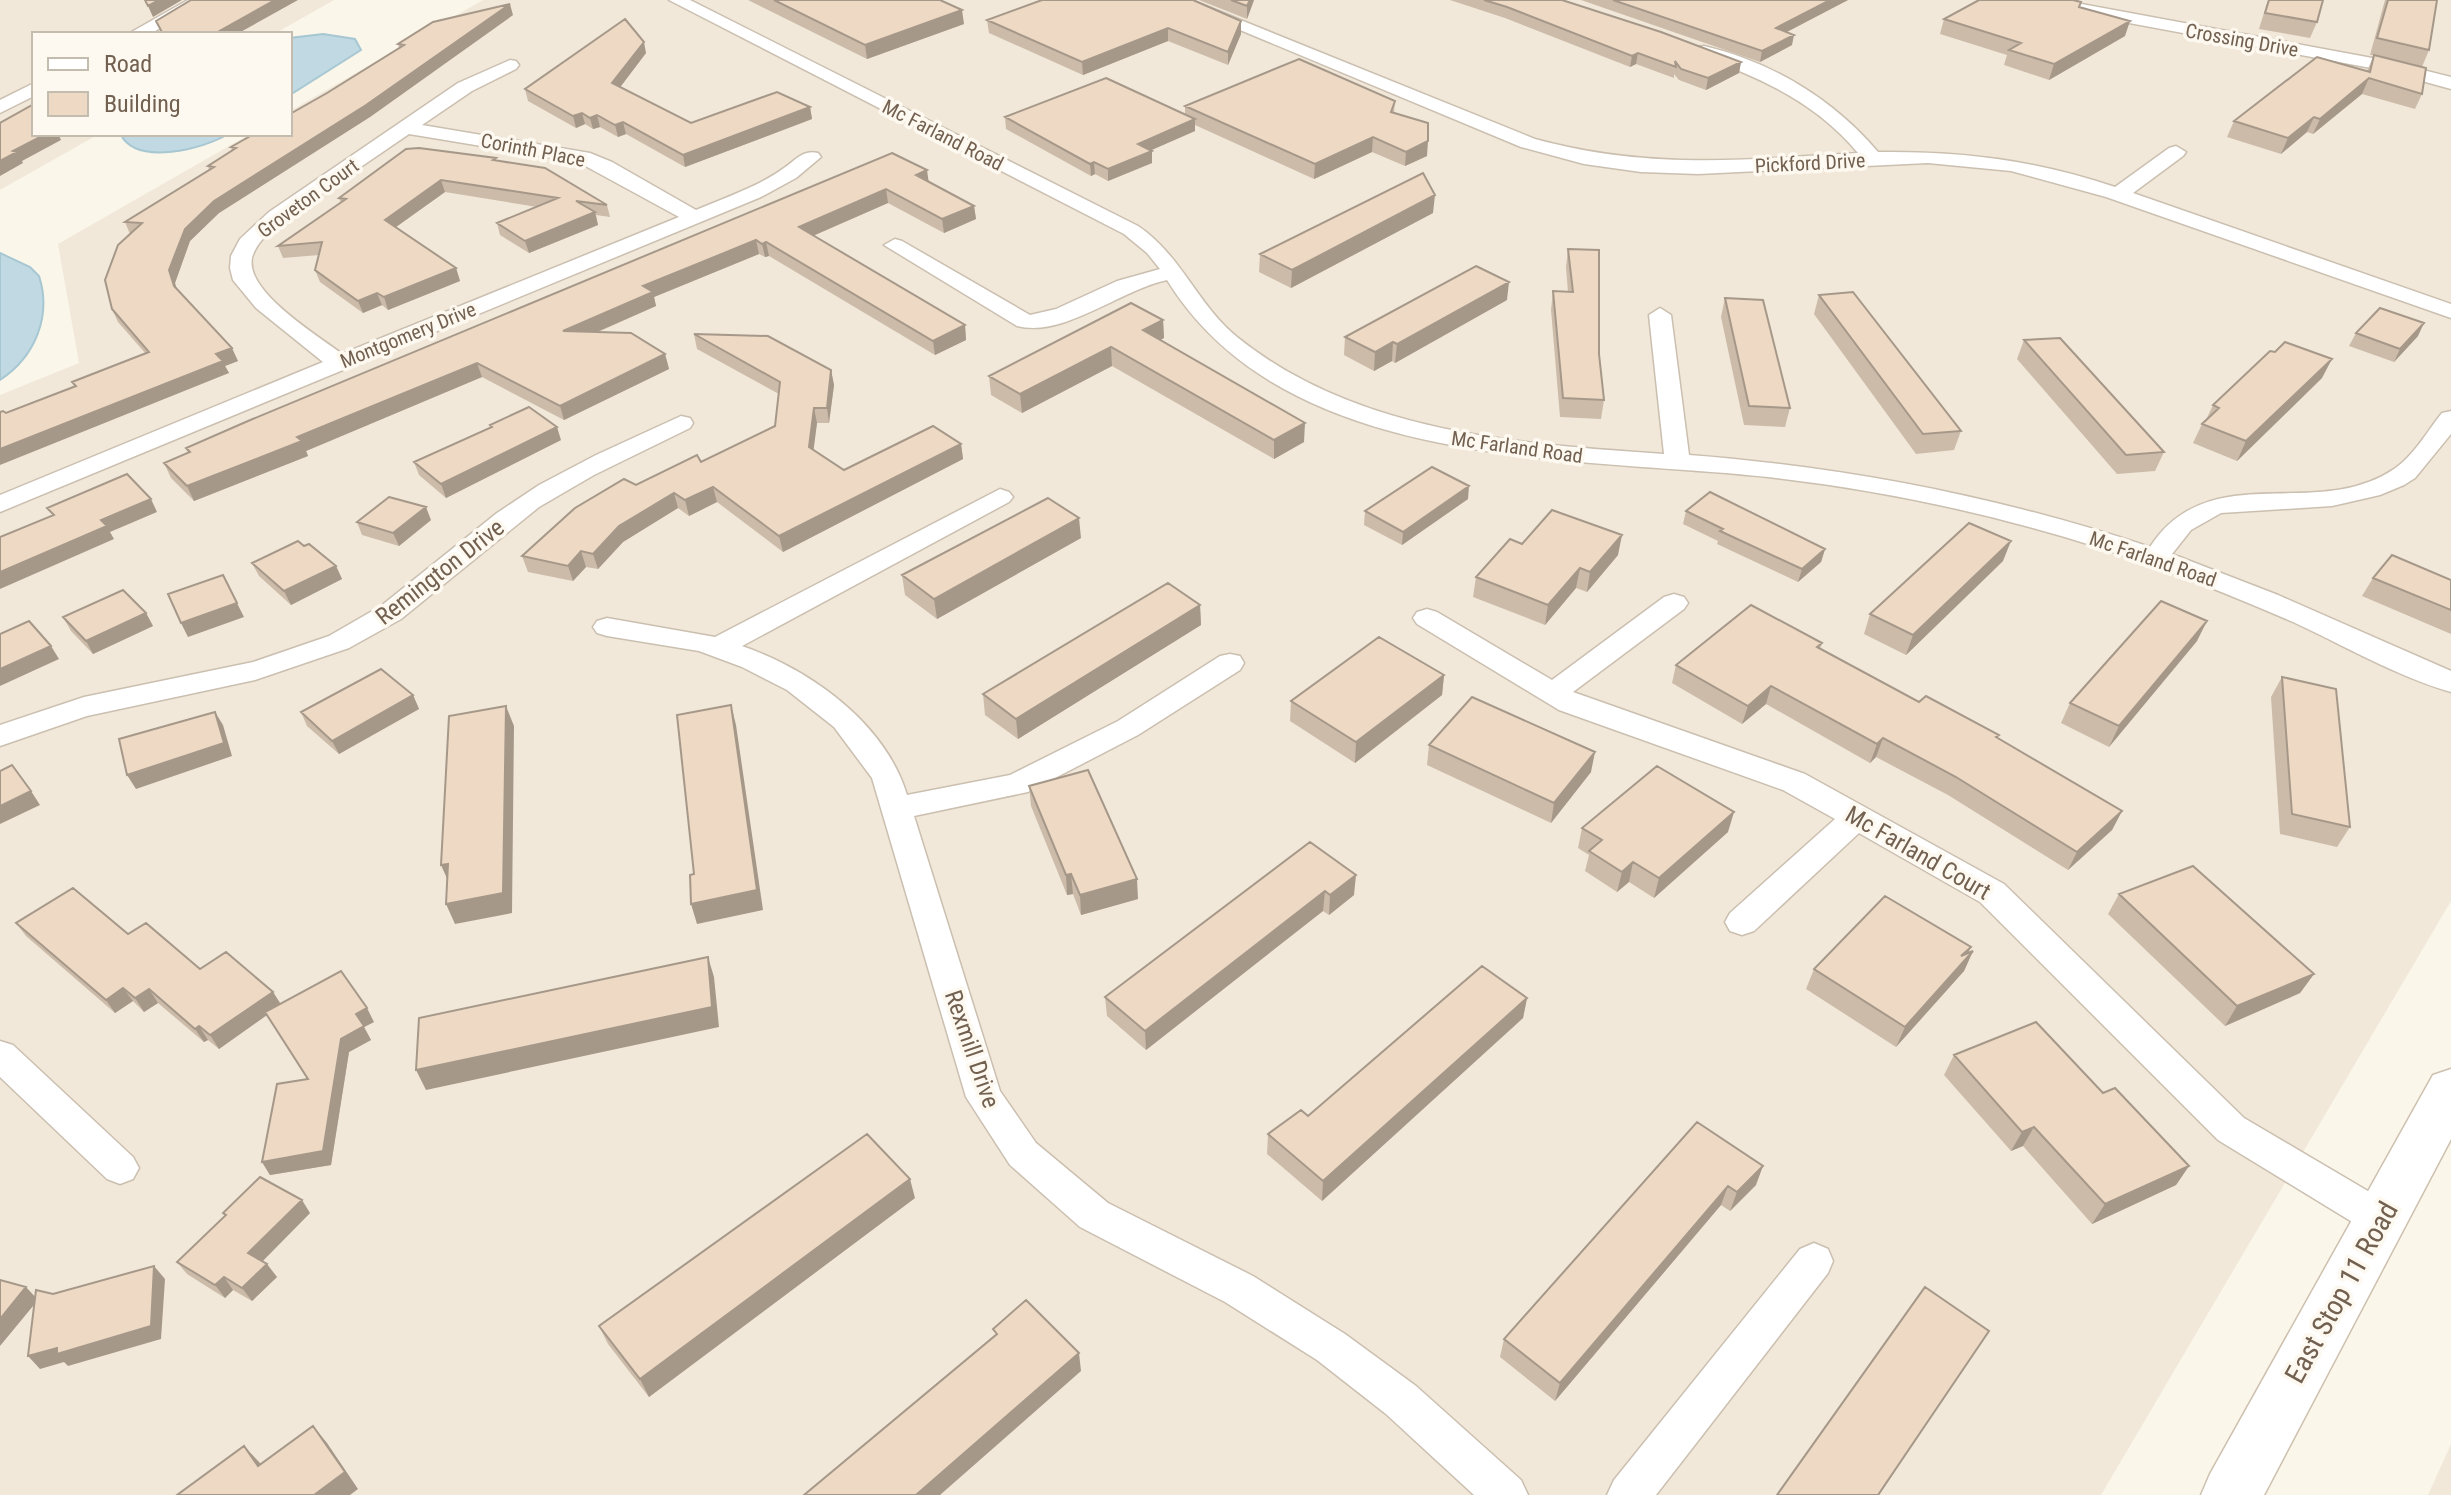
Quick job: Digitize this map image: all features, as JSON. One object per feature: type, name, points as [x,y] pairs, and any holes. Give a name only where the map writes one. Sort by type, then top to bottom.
[{"type":"main road","name":"East Stop 11 Road","points":[[2231,1495],[2451,1090]]},
{"type":"street","points":[[141,32],[201,0]]},
{"type":"street","name":"Mc Farland Road","points":[[677,0],[1116,221],[1156,249],[1175,272],[1199,311],[1235,345],[1289,381],[1361,413],[1420,431],[1509,450],[1817,476],[1934,496],[2037,521],[2157,558],[2225,583],[2451,682]]},
{"type":"street","name":"Pickford Drive","points":[[1176,0],[1528,143],[1578,158],[1676,169],[1938,157],[1984,161],[2042,172],[2117,195],[2451,311]]},
{"type":"street","name":"Crossing Drive","points":[[2032,0],[2383,65],[2451,83]]},
{"type":"street","points":[[1691,47],[1752,68],[1803,93],[1842,122],[1874,160]]},
{"type":"street","name":"Groveton Court","points":[[340,364],[253,296],[242,279],[241,259],[250,241],[267,223],[465,87],[510,65]]},
{"type":"street","points":[[0,107],[32,90]]},
{"type":"street","name":"Corinth Place","points":[[407,128],[583,157],[605,166],[694,217]]},
{"type":"street","points":[[2117,195],[2176,152]]},
{"type":"street","name":"Montgomery Drive","points":[[0,504],[772,184],[811,157]]},
{"type":"street","points":[[895,245],[1035,324],[1046,322],[1139,280],[1175,272]]},
{"type":"street","points":[[1660,315],[1677,462]]},
{"type":"street","points":[[2157,558],[2170,535],[2202,511],[2258,501],[2316,500],[2376,487],[2397,478],[2406,473],[2451,418]]},
{"type":"street","name":"Remington Drive","points":[[0,736],[89,704],[221,681],[289,663],[337,643],[392,612],[550,489],[681,423]]},
{"type":"street","points":[[717,648],[1000,497]]},
{"type":"street","points":[[1553,693],[1674,603]]},
{"type":"street","name":"Mc Farland Court","points":[[1427,618],[1569,703],[1794,782],[1992,893],[2231,1129],[2381,1219]]},
{"type":"street","name":"Rexmill Drive","points":[[607,627],[663,634],[752,660],[797,683],[844,720],[886,775],[984,1097],[1023,1154],[1094,1215],[1239,1289],[1331,1347],[1412,1410],[1506,1495]]},
{"type":"street","points":[[897,808],[1017,784],[1128,728],[1230,663]]},
{"type":"street","points":[[1742,922],[1857,817]]},
{"type":"street","points":[[0,1055],[120,1168]]},
{"type":"street","points":[[1629,1495],[1814,1261]]},
{"type":"shaded area","points":[[0,0],[334,0],[278,32],[32,32],[32,136],[95,136],[0,190]]},
{"type":"shaded area","points":[[483,0],[2451,0],[2451,901],[2101,1495],[0,1495],[0,395],[79,363],[58,244],[247,136],[292,136],[292,110]]},
{"type":"shaded area","points":[[2451,1444],[2451,1495],[2428,1495]]},
{"type":"water","points":[[323,34],[355,39],[361,50],[292,94],[292,38]]},
{"type":"water","points":[[122,136],[224,136],[172,152],[141,150]]},
{"type":"water","points":[[0,253],[30,267],[39,276],[43,306],[38,334],[31,348],[23,360],[0,380]]},
{"type":"building","points":[[145,0],[159,0],[148,6]]},
{"type":"building","points":[[191,0],[275,0],[218,32],[162,32],[156,21]]},
{"type":"building","points":[[774,0],[940,0],[962,10],[865,45]]},
{"type":"building","points":[[1042,0],[1193,0],[1241,21],[1228,52],[1168,28],[1082,62],[987,20]]},
{"type":"building","points":[[1231,0],[1250,0],[1247,6]]},
{"type":"building","points":[[1484,0],[1562,0],[1741,62],[1708,78],[1681,69],[1675,61],[1676,67],[1638,53],[1632,56]]},
{"type":"building","points":[[1613,0],[1830,0],[1776,28],[1794,35],[1762,51]]},
{"type":"building","points":[[1979,0],[2073,0],[2081,2],[2079,7],[2130,21],[2054,64],[2009,50],[2021,43],[1944,19]]},
{"type":"building","points":[[2269,0],[2323,0],[2317,22],[2265,13]]},
{"type":"building","points":[[2388,0],[2437,0],[2429,50],[2377,38]]},
{"type":"building","points":[[510,4],[366,105],[214,201],[185,229],[169,270],[174,286],[232,348],[216,354],[223,361],[0,449],[0,412],[6,413],[76,386],[72,382],[149,352],[112,309],[105,280],[118,245],[142,223],[125,222],[214,167],[208,166],[250,136],[292,136],[292,113],[404,45],[398,44],[433,22]]},
{"type":"building","points":[[625,19],[644,42],[612,83],[691,123],[777,92],[810,107],[683,155],[623,122],[615,125],[597,115],[590,118],[582,113],[573,116],[525,89]]},
{"type":"building","points":[[2374,55],[2426,68],[2422,94],[2369,78],[2320,119],[2314,117],[2288,138],[2234,121],[2317,57],[2370,72]]},
{"type":"building","points":[[1299,59],[1395,101],[1391,112],[1428,123],[1428,141],[1406,152],[1373,137],[1315,164],[1185,106]]},
{"type":"building","points":[[1106,78],[1195,119],[1138,144],[1152,151],[1108,169],[1094,162],[1090,164],[1005,117]]},
{"type":"building","points":[[32,105],[32,136],[42,136],[0,161],[0,123]]},
{"type":"building","points":[[419,148],[545,168],[607,205],[576,201],[595,212],[525,241],[497,223],[558,198],[441,180],[385,220],[456,268],[384,297],[377,293],[358,301],[315,270],[322,242],[278,246],[346,199],[339,198],[406,149]]},
{"type":"building","points":[[892,153],[927,170],[916,175],[974,206],[942,219],[886,189],[799,227],[965,325],[933,341],[766,242],[762,244],[756,240],[643,286],[653,292],[563,331],[631,333],[665,354],[560,406],[477,363],[297,437],[302,441],[187,486],[164,463],[190,452],[186,448],[248,421]]},
{"type":"building","points":[[1423,173],[1435,195],[1292,270],[1260,254]]},
{"type":"building","points":[[1568,249],[1599,250],[1599,354],[1604,400],[1563,398],[1553,291],[1573,292]]},
{"type":"building","points":[[1476,266],[1509,282],[1397,344],[1393,342],[1375,352],[1345,337]]},
{"type":"building","points":[[1853,292],[1961,431],[1923,434],[1819,295]]},
{"type":"building","points":[[1725,298],[1763,300],[1790,408],[1749,406]]},
{"type":"building","points":[[1131,303],[1163,320],[1143,330],[1305,423],[1274,440],[1111,347],[1020,394],[989,376]]},
{"type":"building","points":[[2380,308],[2424,323],[2400,349],[2356,333]]},
{"type":"building","points":[[694,334],[768,336],[831,370],[827,408],[814,408],[809,447],[844,470],[933,426],[961,444],[779,536],[713,487],[685,500],[674,493],[619,526],[593,554],[581,551],[568,566],[522,556],[575,508],[624,479],[636,485],[697,455],[701,462],[775,426],[780,382]]},
{"type":"building","points":[[2060,338],[2164,452],[2126,455],[2024,340]]},
{"type":"building","points":[[2285,342],[2332,359],[2246,441],[2202,424],[2219,408],[2213,405],[2270,351],[2275,352]]},
{"type":"building","points":[[529,407],[557,427],[441,484],[414,462],[492,427],[490,425]]},
{"type":"building","points":[[1432,467],[1469,486],[1403,532],[1365,511]]},
{"type":"building","points":[[127,474],[151,499],[101,520],[107,526],[0,572],[0,537],[54,515],[47,508]]},
{"type":"building","points":[[1710,492],[1825,549],[1802,569],[1720,531],[1723,529],[1686,511]]},
{"type":"building","points":[[389,497],[426,507],[393,533],[357,522]]},
{"type":"building","points":[[1048,498],[1079,518],[934,599],[902,575]]},
{"type":"building","points":[[1552,510],[1622,535],[1590,572],[1580,568],[1548,605],[1476,577],[1510,539],[1522,544]]},
{"type":"building","points":[[1969,523],[2011,541],[1913,635],[1870,614]]},
{"type":"building","points":[[298,541],[304,546],[309,544],[336,566],[284,591],[252,563]]},
{"type":"building","points":[[2392,555],[2451,580],[2451,610],[2373,578]]},
{"type":"building","points":[[223,575],[237,603],[181,623],[168,594]]},
{"type":"building","points":[[1168,583],[1200,605],[1016,719],[983,694]]},
{"type":"building","points":[[123,590],[146,613],[86,641],[63,617]]},
{"type":"building","points":[[2161,601],[2207,621],[2119,726],[2070,703]]},
{"type":"building","points":[[1751,605],[1822,643],[1817,647],[1919,702],[1926,696],[1999,735],[1996,737],[2122,811],[2077,852],[1956,777],[1883,738],[1877,744],[1771,686],[1748,706],[1676,665]]},
{"type":"building","points":[[29,621],[51,646],[0,669],[0,634]]},
{"type":"building","points":[[1379,637],[1444,675],[1356,742],[1291,701]]},
{"type":"building","points":[[381,669],[413,695],[332,741],[301,712]]},
{"type":"building","points":[[2282,677],[2336,689],[2350,827],[2292,814]]},
{"type":"building","points":[[1472,697],[1595,752],[1554,803],[1429,745]]},
{"type":"building","points":[[731,705],[757,890],[691,904],[690,875],[694,874],[677,715]]},
{"type":"building","points":[[506,706],[503,893],[446,904],[448,864],[441,865],[449,716]]},
{"type":"building","points":[[215,712],[224,743],[127,775],[119,739]]},
{"type":"building","points":[[12,765],[31,791],[0,806],[0,771]]},
{"type":"building","points":[[1657,766],[1734,812],[1659,878],[1633,862],[1622,872],[1589,851],[1602,840],[1582,828]]},
{"type":"building","points":[[1088,770],[1137,879],[1080,895],[1071,874],[1066,875],[1029,786]]},
{"type":"building","points":[[1310,842],[1356,875],[1330,895],[1325,891],[1145,1031],[1105,997]]},
{"type":"building","points":[[2193,866],[2314,974],[2237,1006],[2119,894]]},
{"type":"building","points":[[73,888],[128,934],[146,923],[200,969],[226,952],[273,992],[210,1035],[199,1026],[195,1029],[149,989],[135,998],[123,988],[106,1000],[16,923]]},
{"type":"building","points":[[1885,896],[1971,947],[1961,956],[1973,951],[1905,1027],[1814,969]]},
{"type":"building","points":[[708,957],[712,1007],[416,1070],[419,1018]]},
{"type":"building","points":[[1482,966],[1527,998],[1323,1181],[1268,1134],[1301,1110],[1308,1116]]},
{"type":"building","points":[[341,971],[367,1008],[356,1014],[364,1026],[341,1039],[323,1151],[262,1162],[277,1084],[308,1079],[265,1012]]},
{"type":"building","points":[[2036,1022],[2103,1093],[2115,1088],[2189,1166],[2105,1204],[2034,1127],[2022,1132],[1954,1055]]},
{"type":"building","points":[[1697,1122],[1763,1166],[1737,1192],[1728,1186],[1560,1383],[1504,1339]]},
{"type":"building","points":[[867,1134],[910,1179],[640,1379],[599,1326]]},
{"type":"building","points":[[260,1177],[302,1200],[248,1253],[267,1264],[242,1288],[224,1277],[215,1285],[177,1262],[226,1215],[223,1213]]},
{"type":"building","points":[[154,1266],[151,1326],[57,1354],[57,1348],[28,1356],[36,1290],[53,1294]]},
{"type":"building","points":[[0,1280],[26,1287],[0,1319]]},
{"type":"building","points":[[1925,1287],[1989,1331],[1878,1495],[1777,1495]]},
{"type":"building","points":[[1026,1300],[1079,1353],[916,1495],[804,1495],[997,1334],[993,1329]]},
{"type":"building","points":[[313,1426],[345,1472],[314,1495],[177,1495],[244,1446],[258,1466]]}]
